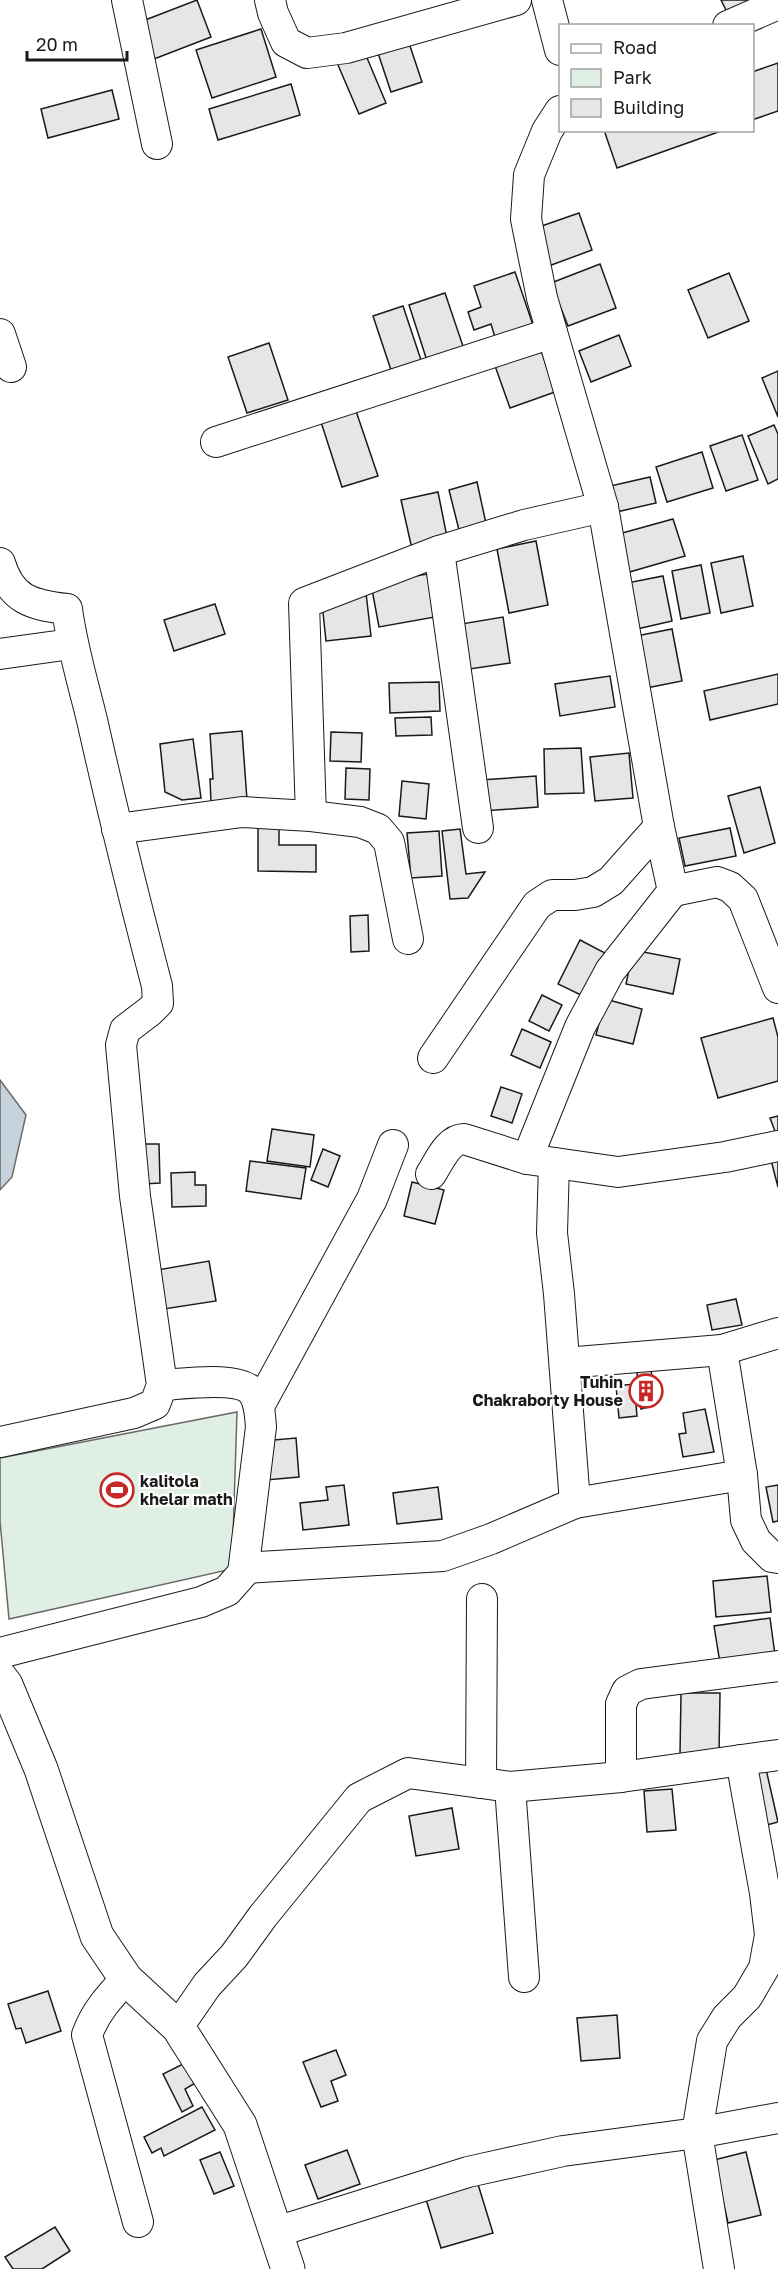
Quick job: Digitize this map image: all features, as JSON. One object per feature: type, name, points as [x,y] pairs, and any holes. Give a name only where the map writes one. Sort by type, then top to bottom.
[{"type":"street","points":[[127,0],[157,144]]},
{"type":"street","points":[[270,0],[273,13],[286,42],[307,53],[346,48],[516,0]]},
{"type":"street","points":[[547,0],[559,43]]},
{"type":"street","points":[[733,24],[778,4]]},
{"type":"street","points":[[559,114],[548,131],[529,175],[526,219],[542,298],[603,507],[659,827],[673,891]]},
{"type":"street","points":[[216,442],[552,333]]},
{"type":"street","points":[[0,334],[11,367]]},
{"type":"street","points":[[311,816],[304,603],[440,551],[524,525],[603,507]]},
{"type":"street","points":[[440,551],[478,828]]},
{"type":"street","points":[[0,563],[3,573],[20,597],[45,607],[67,609],[71,644],[80,670],[157,986],[158,1003],[124,1030],[121,1045],[135,1196],[162,1385],[155,1404],[134,1413],[0,1442]]},
{"type":"street","points":[[0,654],[71,644]]},
{"type":"street","points":[[117,829],[242,812],[311,816],[360,822],[378,829],[388,842],[408,939]]},
{"type":"street","points":[[433,1058],[537,905],[552,895],[593,892],[611,881],[659,827]]},
{"type":"street","points":[[575,1503],[552,1233],[541,1161],[585,1017],[610,970],[673,891],[717,882],[730,887],[743,899],[778,988]]},
{"type":"street","points":[[431,1174],[451,1143],[457,1139],[541,1161],[618,1172],[725,1157],[778,1146]]},
{"type":"street","points":[[259,1406],[372,1198],[393,1145]]},
{"type":"street","points":[[564,1364],[722,1350],[778,1333]]},
{"type":"street","points":[[722,1350],[742,1475],[746,1520],[756,1541],[771,1557],[778,1558]]},
{"type":"street","points":[[0,1653],[201,1602],[227,1591],[238,1579],[244,1568],[261,1427],[259,1406],[254,1394],[245,1386],[226,1383],[162,1385]]},
{"type":"street","points":[[244,1568],[442,1556],[491,1539],[575,1503],[742,1475]]},
{"type":"street","points":[[482,1599],[496,1785],[524,1977]]},
{"type":"street","points":[[621,1777],[621,1704],[627,1691],[641,1684],[778,1666]]},
{"type":"street","points":[[0,1677],[6,1684],[41,1768],[97,1936],[126,1979],[178,2027],[240,2125],[288,2269]]},
{"type":"street","points":[[178,2027],[207,1985],[234,1956],[263,1916],[359,1798],[408,1773],[496,1785],[621,1777],[778,1755]]},
{"type":"street","points":[[719,2269],[697,2133],[712,2041],[726,2017],[747,1997],[772,1953],[765,1893],[741,1760]]},
{"type":"street","points":[[126,1979],[92,2020],[87,2035],[138,2222]]},
{"type":"street","points":[[276,2232],[468,2172],[564,2151],[697,2133],[778,2118]]},
{"type":"green space","name":"kalitola khelar math","points":[[237,1412],[232,1569],[9,1619],[0,1521],[0,1458]]},
{"type":"shaded area","points":[[0,1080],[26,1115],[12,1177],[0,1190]]},
{"type":"building","points":[[197,0],[211,37],[154,59],[140,22]]},
{"type":"building","points":[[721,0],[751,0],[727,12]]},
{"type":"building","points":[[261,29],[276,77],[212,98],[196,50]]},
{"type":"building","points":[[406,34],[422,82],[391,92],[375,44]]},
{"type":"building","points":[[362,46],[386,103],[359,114],[335,58]]},
{"type":"building","points":[[778,63],[778,111],[754,119],[754,71]]},
{"type":"building","points":[[291,84],[300,115],[218,140],[209,109]]},
{"type":"building","points":[[112,90],[119,119],[48,138],[41,109]]},
{"type":"building","points":[[605,132],[718,132],[617,168]]},
{"type":"building","points":[[579,213],[592,250],[546,267],[533,229]]},
{"type":"building","points":[[600,264],[616,308],[568,326],[551,283]]},
{"type":"building","points":[[515,272],[535,331],[497,344],[491,324],[474,330],[468,312],[481,307],[474,286]]},
{"type":"building","points":[[729,273],[749,321],[708,338],[688,290]]},
{"type":"building","points":[[445,293],[467,358],[430,370],[409,305]]},
{"type":"building","points":[[403,306],[423,366],[393,376],[373,316]]},
{"type":"building","points":[[619,335],[631,366],[591,382],[579,351]]},
{"type":"building","points":[[269,343],[288,400],[247,413],[228,357]]},
{"type":"building","points":[[540,347],[555,392],[510,408],[494,363]]},
{"type":"building","points":[[778,371],[778,417],[762,378]]},
{"type":"building","points":[[356,411],[378,476],[342,487],[321,422]]},
{"type":"building","points":[[774,425],[778,434],[778,479],[768,484],[748,436]]},
{"type":"building","points":[[742,435],[758,480],[726,491],[710,446]]},
{"type":"building","points":[[702,452],[713,488],[667,502],[656,467]]},
{"type":"building","points":[[650,477],[656,503],[612,513],[606,487]]},
{"type":"building","points":[[477,482],[487,528],[460,534],[449,490]]},
{"type":"building","points":[[438,492],[448,542],[412,549],[401,500]]},
{"type":"building","points":[[673,519],[685,556],[626,573],[615,535]]},
{"type":"building","points":[[536,541],[548,605],[509,613],[497,549]]},
{"type":"building","points":[[743,556],[753,606],[721,613],[711,563]]},
{"type":"building","points":[[701,565],[710,613],[681,619],[672,571]]},
{"type":"building","points":[[427,574],[435,617],[379,627],[371,584]]},
{"type":"building","points":[[663,576],[672,621],[637,629],[627,583]]},
{"type":"building","points":[[366,593],[371,636],[326,641],[322,603]]},
{"type":"building","points":[[215,604],[225,634],[174,651],[164,620]]},
{"type":"building","points":[[503,617],[510,663],[463,670],[455,625]]},
{"type":"building","points":[[672,629],[682,681],[641,689],[631,637]]},
{"type":"building","points":[[778,674],[778,704],[710,720],[704,691]]},
{"type":"building","points":[[610,676],[615,707],[560,716],[555,684]]},
{"type":"building","points":[[439,682],[440,711],[390,713],[389,683]]},
{"type":"building","points":[[431,717],[432,735],[396,736],[395,718]]},
{"type":"building","points":[[242,731],[247,800],[211,802],[210,779],[213,779],[210,734]]},
{"type":"building","points":[[331,732],[362,733],[361,762],[330,761]]},
{"type":"building","points":[[193,739],[201,798],[182,800],[165,792],[160,744]]},
{"type":"building","points":[[581,748],[584,793],[545,794],[544,749]]},
{"type":"building","points":[[629,753],[633,798],[595,801],[590,757]]},
{"type":"building","points":[[346,768],[370,769],[369,800],[345,799]]},
{"type":"building","points":[[536,776],[538,807],[483,811],[481,780]]},
{"type":"building","points":[[402,781],[429,784],[426,819],[399,816]]},
{"type":"building","points":[[760,787],[775,843],[744,853],[728,796]]},
{"type":"building","points":[[258,828],[279,828],[279,845],[316,845],[316,872],[258,871]]},
{"type":"building","points":[[730,828],[736,856],[685,866],[679,838]]},
{"type":"building","points":[[460,829],[466,874],[485,872],[468,898],[450,899],[442,831]]},
{"type":"building","points":[[439,831],[442,876],[411,878],[407,833]]},
{"type":"building","points":[[368,915],[369,951],[351,952],[350,916]]},
{"type":"building","points":[[580,940],[605,953],[583,996],[558,984]]},
{"type":"building","points":[[633,950],[680,959],[673,994],[626,984]]},
{"type":"building","points":[[542,995],[562,1005],[549,1031],[529,1021]]},
{"type":"building","points":[[605,999],[642,1009],[633,1044],[596,1035]]},
{"type":"building","points":[[773,1018],[778,1037],[778,1081],[718,1098],[701,1038]]},
{"type":"building","points":[[522,1029],[551,1042],[540,1068],[511,1055]]},
{"type":"building","points":[[501,1087],[522,1094],[512,1123],[491,1116]]},
{"type":"building","points":[[778,1116],[778,1139],[770,1118]]},
{"type":"building","points":[[272,1129],[314,1135],[310,1167],[267,1161]]},
{"type":"building","points":[[142,1144],[159,1144],[160,1183],[143,1184]]},
{"type":"building","points":[[323,1149],[340,1156],[328,1187],[311,1180]]},
{"type":"building","points":[[778,1158],[778,1187],[771,1160]]},
{"type":"building","points":[[250,1161],[306,1168],[301,1199],[246,1191]]},
{"type":"building","points":[[195,1172],[195,1185],[206,1185],[206,1206],[172,1207],[171,1173]]},
{"type":"building","points":[[412,1182],[444,1190],[435,1224],[404,1216]]},
{"type":"building","points":[[209,1261],[216,1301],[164,1309],[157,1270]]},
{"type":"building","points":[[736,1299],[742,1325],[712,1330],[707,1305]]},
{"type":"building","name":"Tuhin Chakraborty House","points":[[650,1360],[655,1405],[641,1409],[637,1377],[638,1362]]},
{"type":"building","points":[[634,1384],[637,1416],[619,1418],[616,1386]]},
{"type":"building","points":[[705,1409],[714,1452],[683,1457],[679,1434],[686,1433],[683,1413]]},
{"type":"building","points":[[296,1438],[299,1477],[266,1480],[263,1441]]},
{"type":"building","points":[[344,1485],[349,1525],[303,1530],[300,1503],[328,1500],[326,1487]]},
{"type":"building","points":[[778,1485],[778,1521],[773,1522],[766,1487]]},
{"type":"building","points":[[438,1487],[442,1519],[397,1524],[393,1493]]},
{"type":"building","points":[[767,1576],[771,1612],[716,1617],[713,1581]]},
{"type":"building","points":[[770,1618],[775,1655],[720,1663],[714,1626]]},
{"type":"building","points":[[681,1693],[720,1693],[719,1755],[680,1754]]},
{"type":"building","points":[[766,1769],[778,1822],[763,1826],[749,1773]]},
{"type":"building","points":[[672,1789],[676,1830],[647,1832],[644,1791]]},
{"type":"building","points":[[452,1808],[459,1849],[416,1856],[409,1816]]},
{"type":"building","points":[[48,1991],[61,2031],[26,2043],[21,2028],[16,2029],[8,2004]]},
{"type":"building","points":[[617,2015],[620,2058],[581,2061],[577,2018]]},
{"type":"building","points":[[336,2050],[346,2075],[331,2081],[338,2101],[321,2107],[303,2062]]},
{"type":"building","points":[[187,2062],[197,2082],[185,2089],[193,2106],[182,2112],[163,2074]]},
{"type":"building","points":[[202,2107],[215,2130],[164,2156],[161,2148],[152,2153],[144,2137]]},
{"type":"building","points":[[347,2150],[360,2184],[318,2199],[305,2165]]},
{"type":"building","points":[[220,2152],[234,2186],[214,2194],[200,2160]]},
{"type":"building","points":[[746,2152],[761,2215],[728,2223],[714,2160]]},
{"type":"building","points":[[477,2181],[493,2233],[441,2248],[425,2196]]},
{"type":"building","points":[[55,2227],[70,2251],[42,2269],[13,2269],[5,2257]]},
{"type":"place","name":"Tuhin Chakraborty House","points":[[646,1391]]},
{"type":"place","name":"kalitola khelar math","points":[[117,1490]]}]
